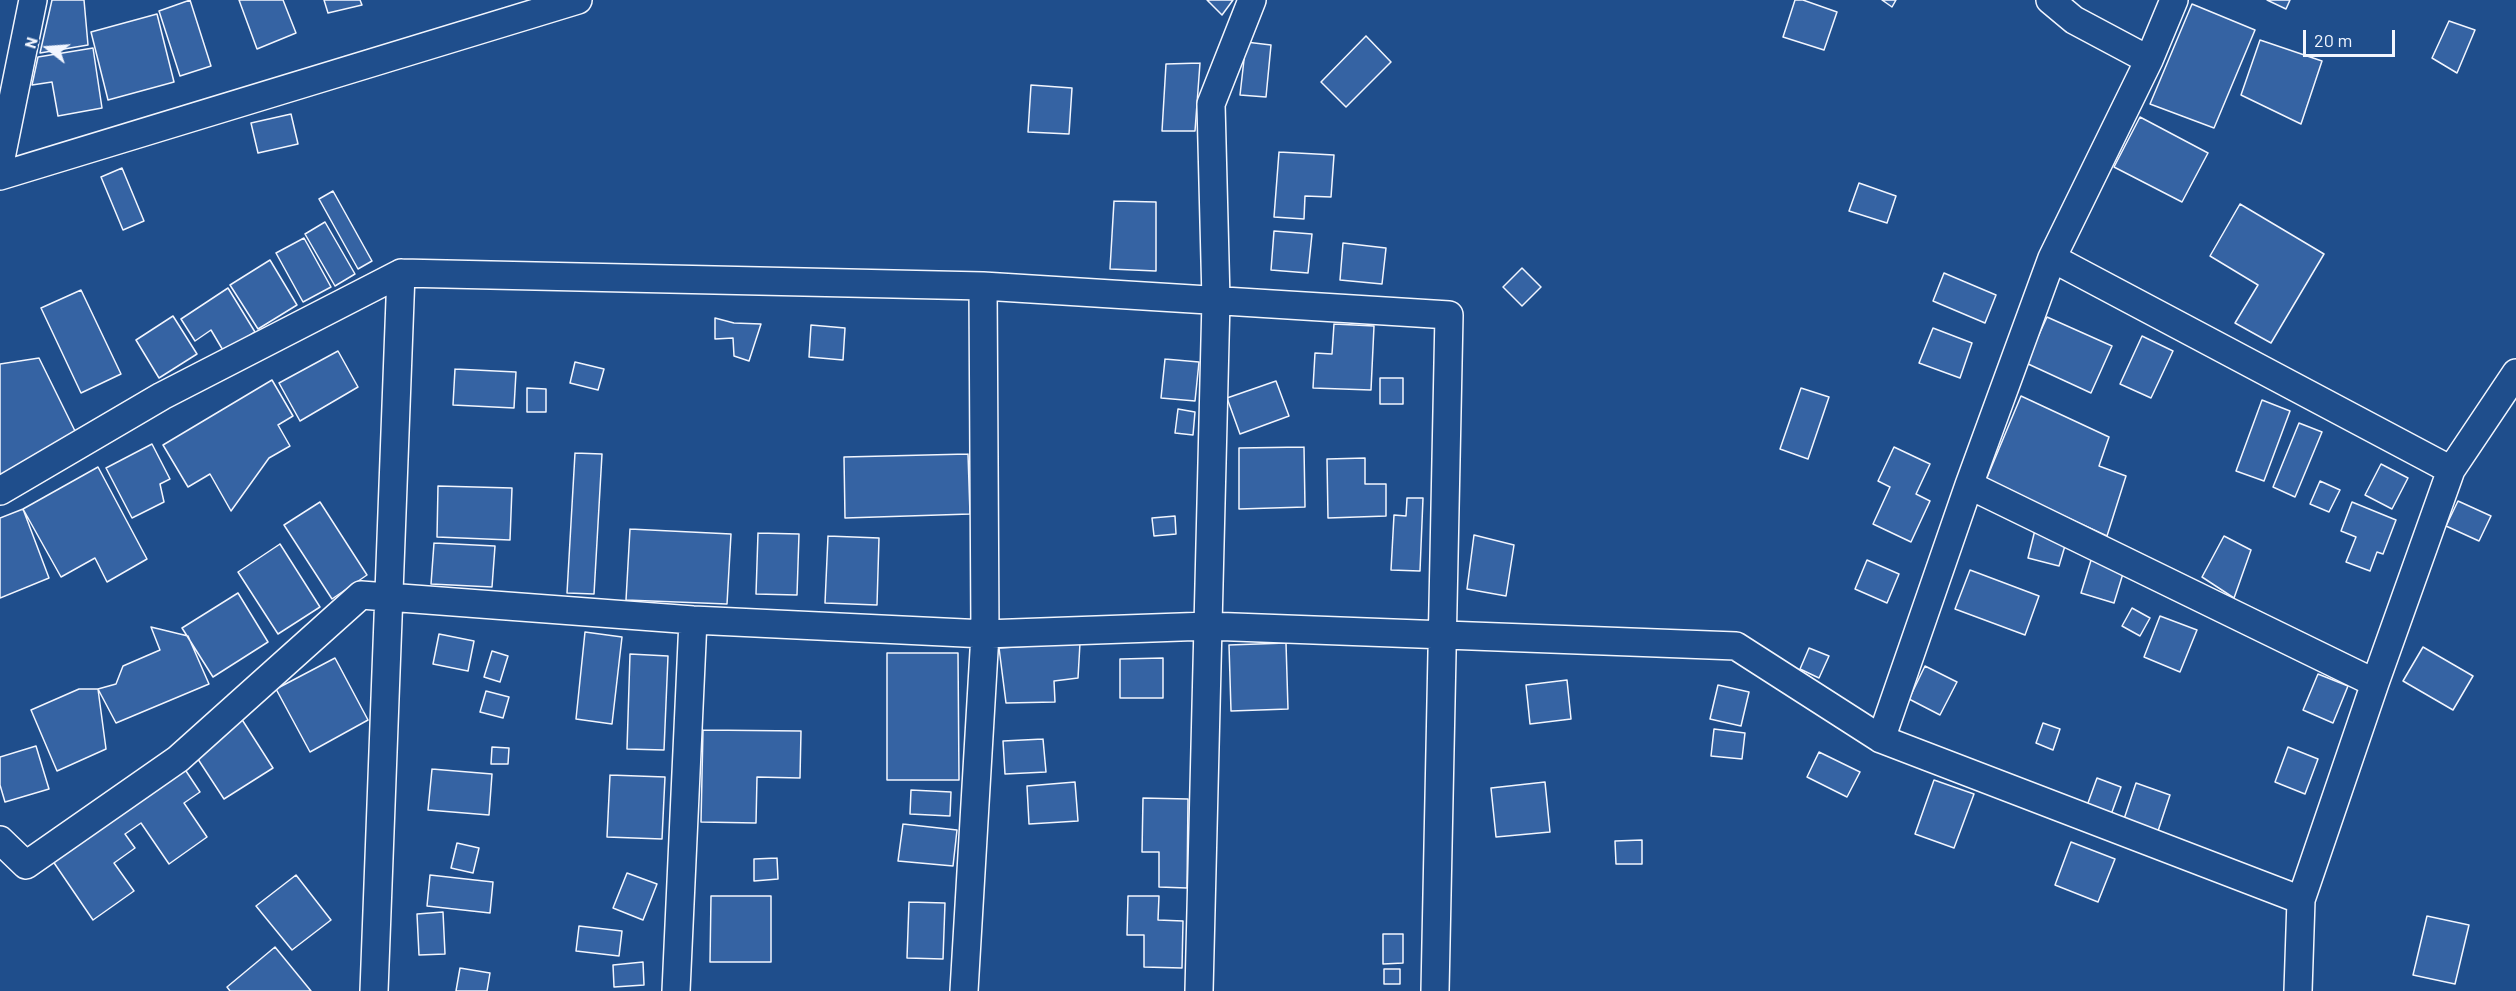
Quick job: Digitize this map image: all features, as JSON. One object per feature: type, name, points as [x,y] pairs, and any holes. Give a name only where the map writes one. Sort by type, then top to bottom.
[{"type":"street","points":[[0,164],[33,0]]},
{"type":"street","points":[[0,176],[578,0]]},
{"type":"street","points":[[1199,991],[1216,300],[1211,104],[1252,0]]},
{"type":"street","points":[[2050,0],[2074,20],[2149,60]]},
{"type":"street","points":[[1881,740],[1969,485],[2052,258],[2149,60],[2174,0]]},
{"type":"street","points":[[2052,258],[2451,470]]},
{"type":"street","points":[[374,991],[401,273]]},
{"type":"street","points":[[0,491],[162,396],[401,273],[983,286],[1449,315],[1436,991]]},
{"type":"street","points":[[964,991],[985,634],[983,286]]},
{"type":"street","points":[[2298,991],[2301,900],[2375,683],[2451,470],[2516,373]]},
{"type":"street","points":[[1969,485],[2375,683]]},
{"type":"street","points":[[0,840],[26,865],[178,759],[361,595],[693,620],[985,634],[1208,626],[1736,646],[1881,740],[2301,900]]},
{"type":"street","points":[[676,991],[693,620]]},
{"type":"building","points":[[52,0],[84,0],[88,45],[40,53]]},
{"type":"building","points":[[190,0],[211,66],[180,76],[159,11]]},
{"type":"building","points":[[239,0],[283,0],[296,33],[257,49]]},
{"type":"building","points":[[324,0],[360,0],[362,5],[328,13]]},
{"type":"building","points":[[1207,0],[1233,0],[1222,15]]},
{"type":"building","points":[[1795,0],[1803,0],[1837,12],[1824,50],[1783,37]]},
{"type":"building","points":[[1882,0],[1896,0],[1892,7]]},
{"type":"building","points":[[2267,0],[2290,0],[2286,9]]},
{"type":"building","points":[[2192,4],[2255,30],[2214,128],[2150,104]]},
{"type":"building","points":[[157,14],[174,82],[108,100],[91,32]]},
{"type":"building","points":[[2449,21],[2475,30],[2457,73],[2432,58]]},
{"type":"building","points":[[1366,36],[1391,62],[1346,107],[1321,82]]},
{"type":"building","points":[[2260,40],[2322,61],[2301,124],[2241,95]]},
{"type":"building","points":[[1246,42],[1271,45],[1266,97],[1240,95]]},
{"type":"building","points":[[93,48],[102,108],[58,116],[52,82],[32,85],[38,57]]},
{"type":"building","points":[[1200,63],[1195,131],[1162,131],[1166,64]]},
{"type":"building","points":[[1031,85],[1072,88],[1069,134],[1028,132]]},
{"type":"building","points":[[291,114],[298,144],[258,153],[251,123]]},
{"type":"building","points":[[2140,117],[2208,153],[2182,202],[2114,167]]},
{"type":"building","points":[[1279,152],[1334,155],[1331,197],[1305,196],[1304,219],[1274,217]]},
{"type":"building","points":[[122,168],[144,221],[123,230],[101,177]]},
{"type":"building","points":[[1859,183],[1896,196],[1887,223],[1849,211]]},
{"type":"building","points":[[333,191],[372,261],[358,269],[319,199]]},
{"type":"building","points":[[1114,201],[1156,202],[1156,271],[1110,269]]},
{"type":"building","points":[[2240,204],[2324,254],[2271,343],[2235,323],[2258,285],[2210,256]]},
{"type":"building","points":[[325,222],[355,274],[335,286],[305,234]]},
{"type":"building","points":[[1274,231],[1312,234],[1308,273],[1271,270]]},
{"type":"building","points":[[304,238],[331,287],[303,302],[276,253]]},
{"type":"building","points":[[1343,243],[1386,248],[1382,284],[1340,280]]},
{"type":"building","points":[[270,260],[297,305],[258,329],[230,285]]},
{"type":"building","points":[[1522,268],[1541,287],[1522,306],[1503,287]]},
{"type":"building","points":[[1944,273],[1996,295],[1985,323],[1933,301]]},
{"type":"building","points":[[228,288],[255,332],[224,352],[211,330],[195,341],[181,319]]},
{"type":"building","points":[[81,290],[121,374],[81,393],[41,308]]},
{"type":"building","points":[[173,316],[197,354],[159,378],[136,340]]},
{"type":"building","points":[[2047,317],[2112,346],[2091,393],[2026,363]]},
{"type":"building","points":[[715,318],[734,323],[761,324],[749,361],[734,356],[733,338],[715,339]]},
{"type":"building","points":[[1334,324],[1374,326],[1371,390],[1313,388],[1315,353],[1332,354]]},
{"type":"building","points":[[811,325],[845,328],[843,360],[809,357]]},
{"type":"building","points":[[1933,328],[1972,343],[1960,378],[1919,363]]},
{"type":"building","points":[[2142,336],[2173,351],[2151,398],[2120,384]]},
{"type":"building","points":[[338,351],[358,387],[300,421],[279,383]]},
{"type":"building","points":[[39,358],[76,433],[0,475],[0,364]]},
{"type":"building","points":[[1165,359],[1199,362],[1195,401],[1161,398]]},
{"type":"building","points":[[575,362],[604,369],[598,390],[570,383]]},
{"type":"building","points":[[455,369],[516,372],[514,408],[453,405]]},
{"type":"building","points":[[1380,378],[1403,378],[1403,404],[1380,404]]},
{"type":"building","points":[[272,380],[293,416],[278,425],[290,446],[269,458],[231,511],[210,474],[188,487],[163,445]]},
{"type":"building","points":[[1276,381],[1289,416],[1240,434],[1227,398]]},
{"type":"building","points":[[527,388],[546,389],[546,412],[527,412]]},
{"type":"building","points":[[1801,388],[1829,397],[1808,459],[1780,449]]},
{"type":"building","points":[[2021,396],[2109,437],[2099,466],[2126,476],[2107,536],[1986,480]]},
{"type":"building","points":[[2262,400],[2290,411],[2264,481],[2236,471]]},
{"type":"building","points":[[1178,409],[1195,412],[1193,435],[1175,433]]},
{"type":"building","points":[[2299,423],[2322,432],[2295,497],[2273,487]]},
{"type":"building","points":[[152,444],[170,479],[160,484],[164,502],[132,518],[106,468]]},
{"type":"building","points":[[1304,447],[1305,507],[1239,509],[1239,448]]},
{"type":"building","points":[[1894,447],[1930,464],[1916,494],[1930,501],[1911,542],[1873,524],[1890,487],[1878,481]]},
{"type":"building","points":[[575,453],[602,454],[594,594],[567,593]]},
{"type":"building","points":[[968,454],[970,514],[845,518],[844,457]]},
{"type":"building","points":[[1365,458],[1365,484],[1386,484],[1386,516],[1328,518],[1327,459]]},
{"type":"building","points":[[2381,464],[2408,478],[2392,509],[2365,495]]},
{"type":"building","points":[[98,467],[147,559],[107,582],[95,558],[61,577],[23,509]]},
{"type":"building","points":[[2320,481],[2340,490],[2329,512],[2310,504]]},
{"type":"building","points":[[438,486],[512,488],[510,540],[437,537]]},
{"type":"building","points":[[1407,498],[1423,498],[1420,571],[1391,570],[1394,515],[1406,516]]},
{"type":"building","points":[[2458,501],[2491,516],[2479,541],[2446,526]]},
{"type":"building","points":[[320,502],[367,575],[332,599],[284,525]]},
{"type":"building","points":[[2352,502],[2396,520],[2383,554],[2377,552],[2370,571],[2346,562],[2356,537],[2341,531]]},
{"type":"building","points":[[23,509],[49,578],[0,598],[0,518]]},
{"type":"building","points":[[1175,516],[1176,534],[1154,536],[1152,518]]},
{"type":"building","points":[[630,529],[731,534],[727,604],[626,600]]},
{"type":"building","points":[[2035,530],[2067,539],[2059,566],[2028,558]]},
{"type":"building","points":[[758,533],[799,534],[797,595],[756,594]]},
{"type":"building","points":[[1474,535],[1514,545],[1506,596],[1467,589]]},
{"type":"building","points":[[828,536],[879,538],[877,605],[825,603]]},
{"type":"building","points":[[2224,536],[2251,550],[2234,598],[2202,577]]},
{"type":"building","points":[[434,543],[495,546],[492,587],[431,584]]},
{"type":"building","points":[[280,544],[320,607],[278,634],[238,572]]},
{"type":"building","points":[[2092,557],[2125,567],[2114,603],[2081,593]]},
{"type":"building","points":[[1867,560],[1899,574],[1887,603],[1855,589]]},
{"type":"building","points":[[1970,570],[2039,596],[2025,635],[1955,609]]},
{"type":"building","points":[[238,593],[268,642],[213,677],[182,628]]},
{"type":"building","points":[[2132,608],[2150,618],[2140,636],[2122,626]]},
{"type":"building","points":[[2160,616],[2197,630],[2180,672],[2144,657]]},
{"type":"building","points":[[151,627],[188,636],[209,684],[116,723],[98,689],[116,684],[123,666],[160,650]]},
{"type":"building","points":[[585,632],[622,637],[612,724],[576,719]]},
{"type":"building","points":[[439,634],[474,641],[468,671],[433,664]]},
{"type":"building","points":[[1080,643],[1078,678],[1054,681],[1055,702],[1006,703],[999,648]]},
{"type":"building","points":[[1286,643],[1288,709],[1231,711],[1229,645]]},
{"type":"building","points":[[2423,647],[2473,676],[2453,710],[2403,681]]},
{"type":"building","points":[[1809,648],[1829,656],[1819,678],[1800,669]]},
{"type":"building","points":[[492,651],[508,656],[500,682],[484,677]]},
{"type":"building","points":[[887,653],[958,653],[959,780],[887,780]]},
{"type":"building","points":[[630,654],[668,656],[664,750],[627,749]]},
{"type":"building","points":[[335,658],[368,720],[310,752],[276,689]]},
{"type":"building","points":[[1163,658],[1163,698],[1120,698],[1120,659]]},
{"type":"building","points":[[1925,666],[1957,682],[1940,715],[1909,699]]},
{"type":"building","points":[[2318,674],[2348,686],[2333,723],[2303,710]]},
{"type":"building","points":[[1567,680],[1571,719],[1530,724],[1526,685]]},
{"type":"building","points":[[1718,685],[1749,692],[1741,726],[1710,719]]},
{"type":"building","points":[[79,689],[98,689],[106,749],[57,771],[31,710]]},
{"type":"building","points":[[486,691],[509,697],[503,718],[480,712]]},
{"type":"building","points":[[241,718],[273,768],[224,799],[192,750]]},
{"type":"building","points":[[2043,723],[2060,729],[2053,750],[2036,743]]},
{"type":"building","points":[[1714,729],[1745,733],[1742,759],[1711,756]]},
{"type":"building","points":[[703,730],[801,731],[800,778],[757,777],[756,823],[701,822]]},
{"type":"building","points":[[1043,739],[1046,772],[1005,774],[1003,741]]},
{"type":"building","points":[[36,746],[49,789],[5,802],[0,785],[0,757]]},
{"type":"building","points":[[492,747],[509,748],[508,764],[491,764]]},
{"type":"building","points":[[2288,747],[2318,759],[2305,794],[2275,782]]},
{"type":"building","points":[[1819,752],[1860,772],[1847,797],[1807,777]]},
{"type":"building","points":[[178,759],[200,792],[184,803],[207,837],[169,864],[141,823],[125,834],[135,848],[114,863],[134,891],[93,920],[46,851]]},
{"type":"building","points":[[432,769],[492,774],[489,815],[428,810]]},
{"type":"building","points":[[610,775],[665,777],[662,839],[607,837]]},
{"type":"building","points":[[2097,778],[2121,787],[2108,823],[2084,814]]},
{"type":"building","points":[[1934,780],[1974,794],[1954,848],[1915,834]]},
{"type":"building","points":[[1075,782],[1078,821],[1029,824],[1027,786]]},
{"type":"building","points":[[1545,782],[1550,832],[1496,837],[1491,788]]},
{"type":"building","points":[[2136,783],[2170,795],[2155,840],[2121,828]]},
{"type":"building","points":[[911,790],[951,792],[950,816],[910,814]]},
{"type":"building","points":[[1143,798],[1188,799],[1187,888],[1159,887],[1159,852],[1142,852]]},
{"type":"building","points":[[903,824],[957,830],[953,866],[898,861]]},
{"type":"building","points":[[1642,840],[1642,864],[1616,864],[1615,841]]},
{"type":"building","points":[[2071,842],[2115,859],[2098,902],[2055,885]]},
{"type":"building","points":[[457,843],[479,848],[473,873],[451,868]]},
{"type":"building","points":[[777,858],[778,879],[754,881],[754,859]]},
{"type":"building","points":[[627,873],[657,884],[643,920],[613,908]]},
{"type":"building","points":[[296,875],[331,920],[292,950],[256,906]]},
{"type":"building","points":[[430,875],[493,882],[490,913],[427,906]]},
{"type":"building","points":[[711,896],[771,896],[771,962],[710,962]]},
{"type":"building","points":[[1128,896],[1159,896],[1158,920],[1183,921],[1182,968],[1144,967],[1144,935],[1127,935]]},
{"type":"building","points":[[909,902],[945,903],[943,959],[907,958]]},
{"type":"building","points":[[443,912],[445,954],[419,955],[417,914]]},
{"type":"building","points":[[2427,916],[2469,925],[2455,984],[2413,975]]},
{"type":"building","points":[[579,926],[622,931],[619,956],[576,951]]},
{"type":"building","points":[[1383,934],[1403,934],[1403,963],[1383,964]]},
{"type":"building","points":[[275,947],[311,991],[230,991],[227,987]]},
{"type":"building","points":[[643,962],[644,985],[614,987],[613,965]]},
{"type":"building","points":[[460,968],[490,973],[487,991],[456,991]]},
{"type":"building","points":[[1384,969],[1400,969],[1400,984],[1384,984]]}]
